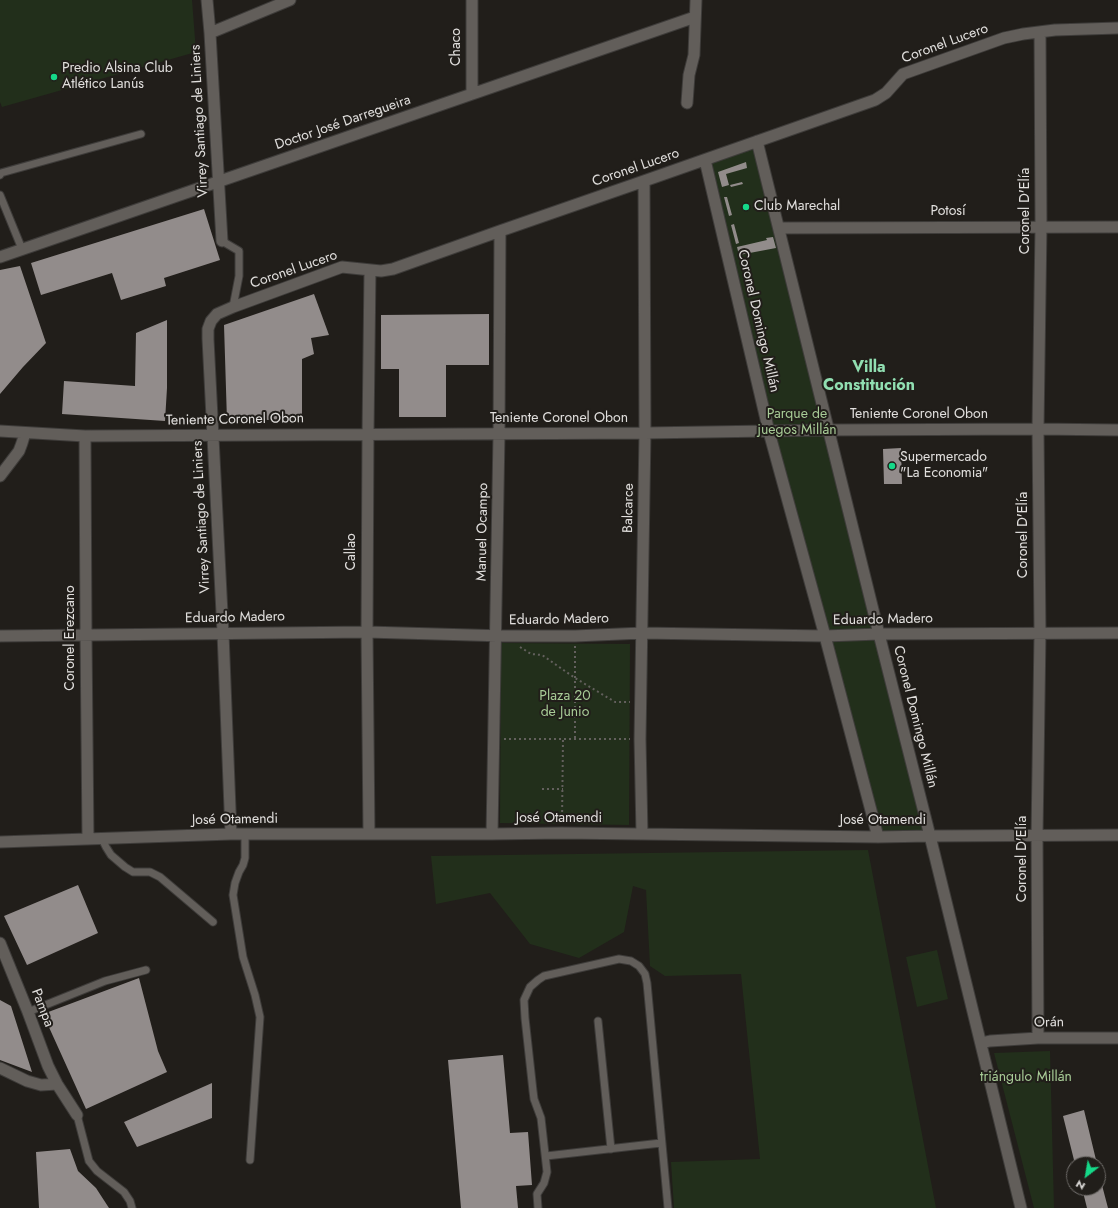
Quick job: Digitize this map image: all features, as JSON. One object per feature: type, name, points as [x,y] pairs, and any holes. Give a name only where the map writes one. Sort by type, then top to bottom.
[{"type":"street","name":"Virrey Santiago de Liniers","points":[[207,0],[222,241]]},
{"type":"street","points":[[210,33],[290,0]]},
{"type":"street","name":"Chaco","points":[[472,0],[472,94]]},
{"type":"street","points":[[687,103],[689,75],[694,55],[696,0]]},
{"type":"street","name":"Doctor José Darregueira","points":[[0,257],[695,17]]},
{"type":"street","points":[[1040,32],[1118,28]]},
{"type":"street","name":"Coronel Lucero","points":[[232,307],[342,267],[381,271],[393,269],[875,100],[886,93],[904,74],[1004,38],[1040,32]]},
{"type":"street","name":"Coronel D'Elía","points":[[1038,1038],[1037,836],[1040,633],[1038,429],[1041,226],[1040,32]]},
{"type":"street","name":"Coronel Domingo Millán","points":[[757,141],[1021,1208]]},
{"type":"street","name":"Coronel Domingo Millán","points":[[704,160],[769,432],[878,837]]},
{"type":"street","name":"Balcarce","points":[[642,834],[640,739],[644,433],[644,181]]},
{"type":"street","name":"Potosí","points":[[779,228],[1118,226]]},
{"type":"street","name":"Manuel Ocampo","points":[[492,834],[500,636],[500,231]]},
{"type":"street","name":"Callao","points":[[369,834],[366,632],[370,270]]},
{"type":"street","name":"Virrey Santiago de Liniers","points":[[231,834],[208,329],[211,321],[218,314],[232,307]]},
{"type":"street","name":"Teniente Coronel Obon","points":[[0,431],[85,436],[213,436],[769,432],[828,430],[1118,430]]},
{"type":"street","points":[[0,476],[19,451],[25,433]]},
{"type":"street","name":"Coronel Erezcano","points":[[85,436],[88,839]]},
{"type":"street","name":"Eduardo Madero","points":[[0,636],[366,632],[500,636],[575,636],[642,633],[825,636],[879,634],[1118,633]]},
{"type":"street","name":"José Otamendi","points":[[0,842],[231,834],[562,833],[878,837],[1118,835]]},
{"type":"street","name":"Pampa","points":[[0,943],[48,1066],[57,1084],[77,1115]]},
{"type":"street","name":"Orán","points":[[981,1043],[990,1041],[1038,1038],[1118,1038]]},
{"type":"street","points":[[0,1068],[27,1081],[41,1085],[57,1084]]},
{"type":"lane","points":[[0,175],[1,173],[140,134]]},
{"type":"lane","points":[[0,196],[22,249]]},
{"type":"lane","points":[[222,241],[240,251],[239,276],[232,307]]},
{"type":"lane","points":[[245,834],[245,858],[235,883],[233,895],[243,957],[255,994],[260,1017],[250,1160]]},
{"type":"lane","points":[[102,839],[111,855],[125,868],[133,872],[150,872],[160,877],[213,922]]},
{"type":"lane","points":[[538,1208],[537,1194],[544,1183],[547,1172],[546,1156],[541,1118],[534,1099],[524,1000],[530,987],[544,976],[619,959],[631,961],[639,966],[647,983],[668,1208]]},
{"type":"lane","points":[[28,1012],[105,981],[146,970]]},
{"type":"lane","points":[[598,1021],[611,1149]]},
{"type":"lane","points":[[77,1115],[89,1161],[96,1171],[124,1192],[130,1201],[132,1208]]},
{"type":"lane","points":[[546,1156],[661,1143]]},
{"type":"path","points":[[500,636],[531,654],[542,655],[575,678],[615,702],[641,702]]},
{"type":"path","points":[[575,636],[575,739]]},
{"type":"path","points":[[495,739],[640,739]]},
{"type":"path","points":[[562,833],[563,739]]},
{"type":"path","points":[[542,788],[563,789]]},
{"type":"green space","name":"Predio Alsina Club Atlético Lanús","points":[[0,0],[192,0],[196,52],[2,107],[0,102]]},
{"type":"green space","name":"Parque de juegos Millán","points":[[757,141],[930,836],[878,837],[705,160]]},
{"type":"green space","name":"Plaza 20 de Junio","points":[[501,643],[630,644],[629,825],[500,823]]},
{"type":"green space","points":[[868,850],[936,1208],[674,1208],[671,1162],[760,1159],[741,974],[665,976],[650,966],[646,890],[633,886],[624,932],[579,958],[530,944],[490,893],[436,904],[431,856]]},
{"type":"green space","points":[[937,950],[948,999],[917,1007],[906,957]]},
{"type":"green space","name":"triángulo Millán","points":[[1050,1051],[1054,1208],[1034,1208],[994,1053]]},
{"type":"building","points":[[746,162],[747,168],[726,174],[729,185],[722,187],[718,172]]},
{"type":"building","points":[[742,182],[743,184],[731,187],[730,185]]},
{"type":"building","points":[[724,197],[727,197],[732,215],[729,216]]},
{"type":"building","points":[[204,209],[220,260],[164,278],[166,286],[121,300],[112,273],[41,295],[31,263]]},
{"type":"building","points":[[734,224],[739,243],[736,244],[731,225]]},
{"type":"building","points":[[773,237],[776,248],[739,255],[737,247],[767,240],[766,238]]},
{"type":"building","points":[[20,266],[46,343],[0,394],[0,270]]},
{"type":"building","points":[[314,294],[329,335],[311,338],[314,354],[302,359],[302,419],[227,421],[224,325]]},
{"type":"building","points":[[489,314],[489,365],[446,365],[446,417],[399,417],[399,369],[381,369],[381,315]]},
{"type":"building","points":[[167,320],[167,388],[165,421],[62,414],[64,381],[135,386],[136,333]]},
{"type":"building","name":"Supermercado \"La Economia\"","points":[[901,448],[902,484],[884,484],[883,449]]},
{"type":"building","points":[[78,885],[98,933],[27,965],[4,916]]},
{"type":"building","points":[[139,978],[158,1051],[167,1072],[86,1109],[43,1014]]},
{"type":"building","points":[[0,1000],[11,1006],[32,1072],[0,1060]]},
{"type":"building","points":[[503,1055],[510,1133],[528,1132],[532,1185],[516,1186],[518,1208],[461,1208],[448,1060]]},
{"type":"building","points":[[212,1083],[212,1118],[137,1147],[124,1122]]},
{"type":"building","points":[[1084,1110],[1095,1156],[1073,1156],[1063,1116]]},
{"type":"building","points":[[70,1149],[78,1171],[96,1188],[109,1208],[39,1208],[36,1152]]},
{"type":"building","points":[[1084,1196],[1105,1196],[1108,1208],[1087,1208]]},
{"type":"place","name":"Predio Alsina Club Atlético Lanús","points":[[54,77]]},
{"type":"place","name":"Club Marechal","points":[[746,207]]},
{"type":"place","name":"Supermercado \"La Economia\"","points":[[892,466]]},
{"type":"district","name":"Villa Constitución","points":[[869,377]]}]
